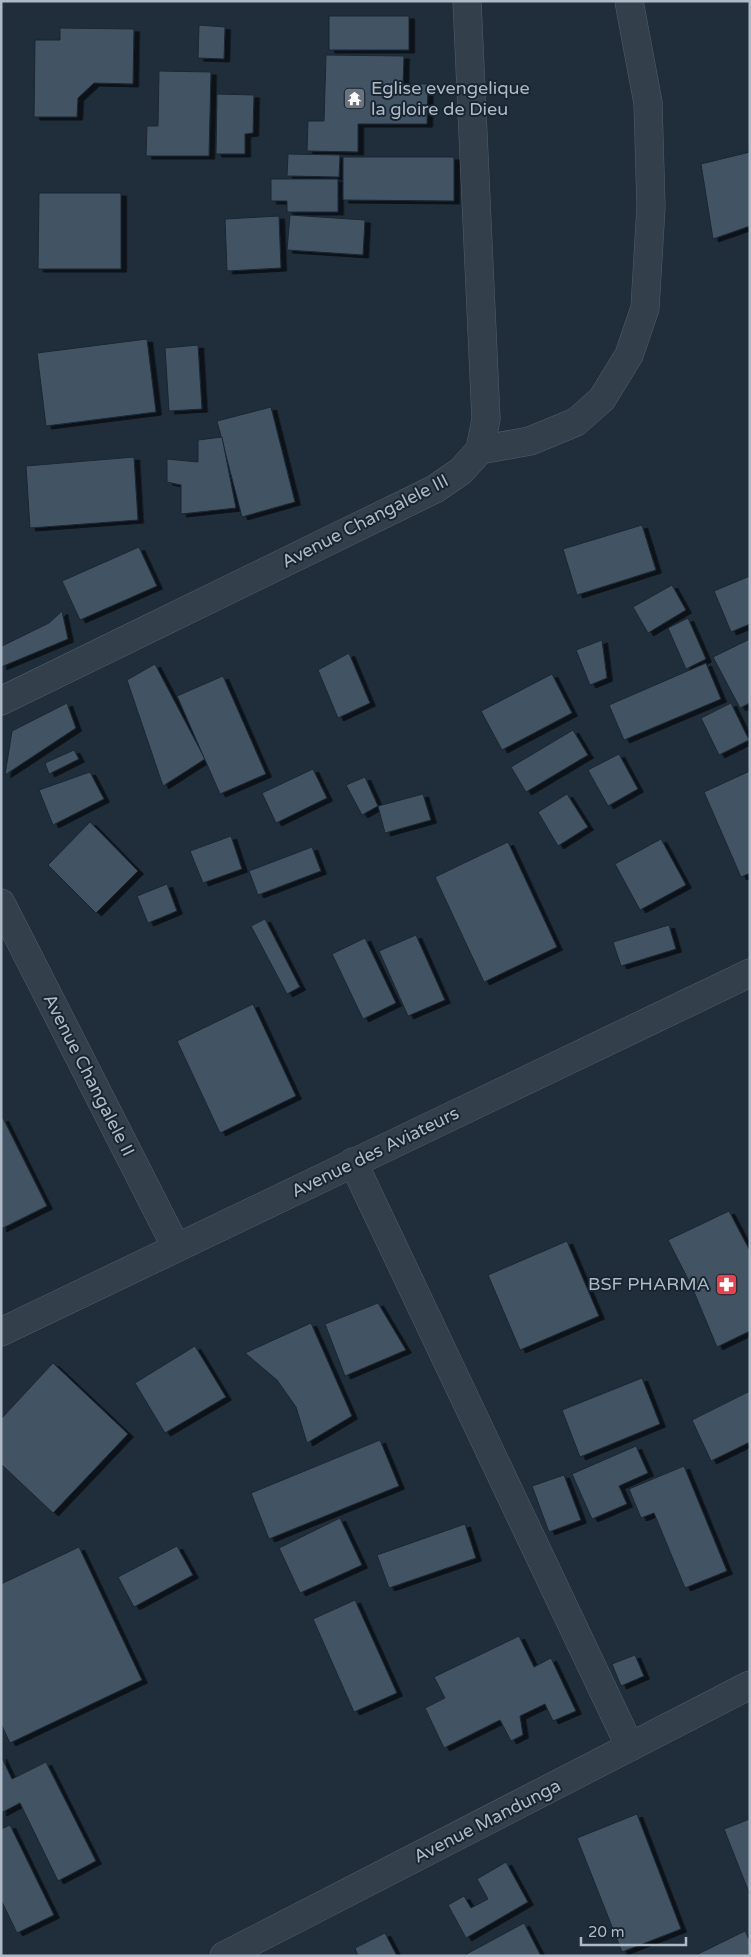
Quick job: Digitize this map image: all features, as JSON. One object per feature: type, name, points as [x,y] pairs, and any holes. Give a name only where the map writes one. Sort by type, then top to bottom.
[{"type":"street","points":[[467,1],[486,409],[480,450],[530,441],[576,422],[602,399],[629,355],[645,308],[651,207],[648,103],[629,1]]},
{"type":"street","name":"Avenue Changalele III","points":[[1,701],[435,488],[461,471],[480,450]]},
{"type":"street","name":"Avenue Changalele II","points":[[1,903],[176,1248]]},
{"type":"street","name":"Avenue des Aviateurs","points":[[1,1332],[750,973]]},
{"type":"street","points":[[353,1162],[630,1747]]},
{"type":"street","name":"Avenue Mandunga","points":[[224,1956],[750,1686]]},
{"type":"building","points":[[329,16],[409,16],[409,50],[329,50]]},
{"type":"building","points":[[199,25],[225,27],[224,59],[198,58]]},
{"type":"building","points":[[60,28],[134,29],[133,84],[94,83],[78,98],[77,117],[34,117],[35,40],[60,40]]},
{"type":"building","points":[[326,55],[404,56],[403,84],[428,84],[427,124],[358,124],[358,152],[307,151],[308,121],[324,121]]},
{"type":"building","points":[[159,71],[211,72],[209,156],[146,156],[147,126],[158,126]]},
{"type":"building","points":[[217,94],[254,95],[253,133],[245,134],[245,154],[216,154]]},
{"type":"building","points":[[750,152],[750,226],[713,239],[701,164]]},
{"type":"building","points":[[288,154],[340,155],[339,177],[287,176]]},
{"type":"building","points":[[343,157],[454,157],[454,201],[343,200]]},
{"type":"building","points":[[271,179],[338,179],[338,212],[287,212],[287,201],[271,201]]},
{"type":"building","points":[[39,193],[121,193],[121,269],[38,269]]},
{"type":"building","points":[[290,215],[365,220],[363,255],[287,250]]},
{"type":"building","points":[[279,216],[281,268],[227,271],[225,219]]},
{"type":"building","points":[[147,339],[156,412],[46,426],[37,353]]},
{"type":"building","points":[[198,345],[202,409],[169,411],[165,348]]},
{"type":"building","points":[[271,407],[295,502],[242,517],[217,421]]},
{"type":"building","points":[[222,437],[236,508],[181,514],[181,485],[167,482],[167,459],[198,462],[198,440]]},
{"type":"building","points":[[134,457],[138,520],[30,528],[26,466]]},
{"type":"building","points":[[642,525],[656,570],[577,595],[563,549]]},
{"type":"building","points":[[139,547],[157,586],[80,620],[62,581]]},
{"type":"building","points":[[750,576],[750,624],[731,632],[714,591]]},
{"type":"building","points":[[672,585],[686,610],[648,633],[633,607]]},
{"type":"building","points":[[62,611],[68,639],[1,667],[1,644],[2,646],[49,623]]},
{"type":"building","points":[[688,618],[706,659],[686,669],[668,628]]},
{"type":"building","points":[[750,639],[750,703],[740,708],[713,657]]},
{"type":"building","points":[[602,640],[607,678],[590,685],[576,650]]},
{"type":"building","points":[[349,653],[370,703],[338,718],[318,670]]},
{"type":"building","points":[[706,663],[721,699],[624,740],[609,705]]},
{"type":"building","points":[[155,664],[205,759],[163,786],[127,680]]},
{"type":"building","points":[[552,674],[572,713],[502,750],[481,711]]},
{"type":"building","points":[[223,676],[266,774],[220,794],[177,696]]},
{"type":"building","points":[[67,703],[76,728],[5,775],[12,731]]},
{"type":"building","points":[[731,703],[749,740],[719,755],[701,718]]},
{"type":"building","points":[[573,730],[588,755],[526,792],[511,767]]},
{"type":"building","points":[[74,750],[79,759],[49,774],[45,763]]},
{"type":"building","points":[[619,754],[638,789],[608,806],[588,770]]},
{"type":"building","points":[[313,769],[327,798],[276,823],[262,793]]},
{"type":"building","points":[[750,771],[750,873],[741,877],[704,792]]},
{"type":"building","points":[[90,772],[104,799],[53,825],[39,790]]},
{"type":"building","points":[[365,777],[378,806],[362,815],[346,785]]},
{"type":"building","points":[[423,794],[431,820],[385,833],[378,806]]},
{"type":"building","points":[[567,794],[588,827],[558,846],[538,812]]},
{"type":"building","points":[[90,822],[138,871],[96,913],[48,865]]},
{"type":"building","points":[[231,836],[242,869],[203,883],[190,851]]},
{"type":"building","points":[[661,839],[686,885],[640,910],[615,864]]},
{"type":"building","points":[[508,842],[557,947],[484,982],[435,877]]},
{"type":"building","points":[[312,847],[321,871],[258,895],[249,871]]},
{"type":"building","points":[[167,884],[177,911],[148,923],[137,896]]},
{"type":"building","points":[[265,919],[300,987],[287,994],[251,926]]},
{"type":"building","points":[[669,925],[676,949],[621,966],[613,942]]},
{"type":"building","points":[[416,935],[445,1000],[408,1016],[379,951]]},
{"type":"building","points":[[365,938],[396,1003],[363,1019],[332,954]]},
{"type":"building","points":[[253,1004],[296,1096],[220,1133],[177,1041]]},
{"type":"building","points":[[3,1118],[47,1206],[1,1229],[1,1119]]},
{"type":"building","points":[[729,1211],[750,1251],[750,1331],[717,1347],[692,1287],[668,1240]]},
{"type":"building","points":[[567,1241],[599,1316],[520,1350],[488,1275]]},
{"type":"building","points":[[378,1303],[406,1350],[345,1376],[325,1324]]},
{"type":"building","points":[[311,1323],[352,1416],[307,1443],[296,1407],[277,1380],[245,1353]]},
{"type":"building","points":[[195,1346],[226,1397],[165,1433],[135,1383]]},
{"type":"building","points":[[53,1363],[128,1434],[53,1513],[1,1464],[1,1419]]},
{"type":"building","points":[[642,1378],[660,1424],[580,1457],[562,1410]]},
{"type":"building","points":[[750,1391],[750,1442],[711,1461],[692,1420]]},
{"type":"building","points":[[380,1440],[399,1486],[269,1539],[251,1493]]},
{"type":"building","points":[[636,1446],[648,1473],[619,1486],[627,1504],[592,1519],[572,1474]]},
{"type":"building","points":[[684,1466],[727,1571],[685,1588],[654,1513],[641,1518],[629,1489]]},
{"type":"building","points":[[564,1475],[581,1520],[549,1532],[532,1486]]},
{"type":"building","points":[[340,1518],[362,1565],[300,1593],[279,1548]]},
{"type":"building","points":[[465,1524],[476,1558],[389,1588],[377,1555]]},
{"type":"building","points":[[177,1546],[193,1575],[134,1607],[118,1577]]},
{"type":"building","points":[[79,1547],[142,1680],[10,1743],[1,1724],[1,1584]]},
{"type":"building","points":[[355,1600],[397,1693],[354,1712],[313,1619]]},
{"type":"building","points":[[519,1636],[534,1667],[551,1658],[576,1711],[553,1721],[545,1704],[520,1716],[523,1735],[511,1741],[500,1720],[444,1748],[425,1708],[445,1698],[434,1677]]},
{"type":"building","points":[[635,1655],[644,1676],[621,1686],[612,1664]]},
{"type":"building","points":[[1,1756],[12,1779],[46,1762],[96,1861],[58,1881],[20,1803],[1,1813]]},
{"type":"building","points":[[637,1814],[681,1929],[622,1952],[577,1838]]},
{"type":"building","points":[[750,1819],[750,1895],[724,1829]]},
{"type":"building","points":[[10,1825],[54,1915],[17,1933],[1,1900],[1,1829]]},
{"type":"building","points":[[506,1862],[528,1902],[466,1938],[448,1905],[464,1896],[471,1908],[488,1899],[477,1879]]},
{"type":"building","points":[[524,1923],[541,1956],[463,1956]]},
{"type":"building","points":[[745,1931],[750,1941],[750,1956],[694,1956]]},
{"type":"building","points":[[385,1933],[397,1956],[358,1956],[355,1948]]},
{"type":"place","name":"Eglise evengelique la gloire de Dieu","points":[[355,98]]},
{"type":"place","name":"BSF PHARMA","points":[[726,1284]]}]
